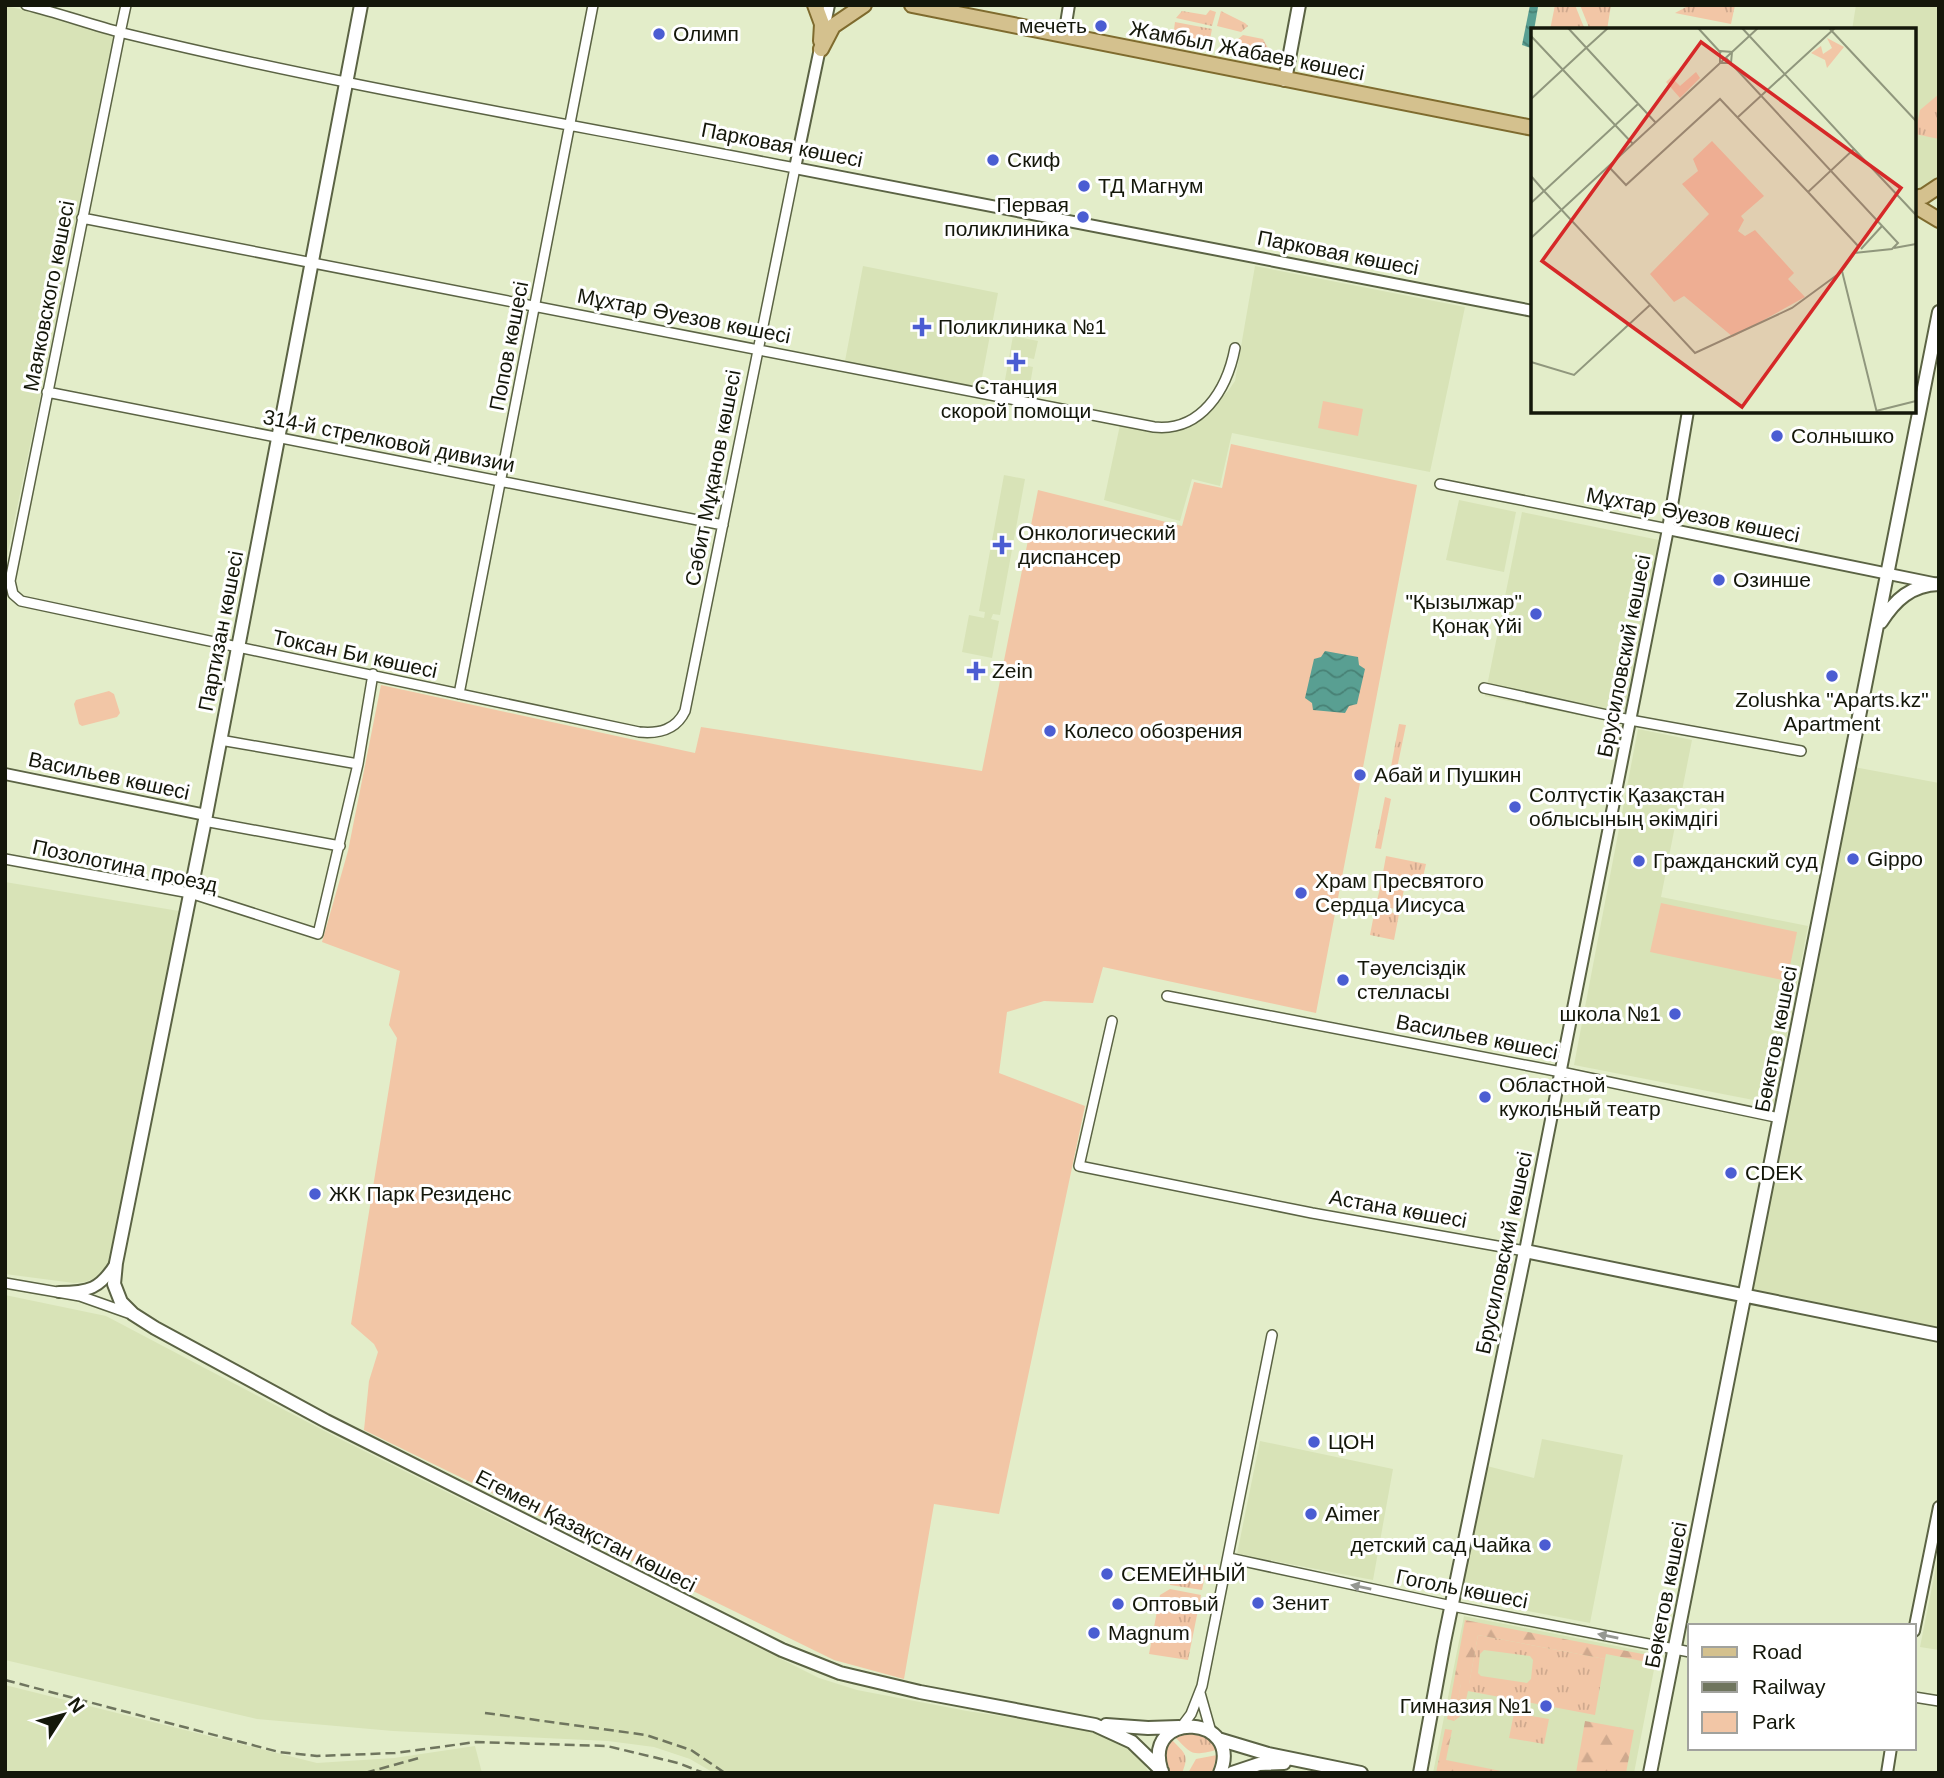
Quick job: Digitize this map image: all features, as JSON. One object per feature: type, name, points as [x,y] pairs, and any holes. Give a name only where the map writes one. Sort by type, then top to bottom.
[{"type":"main road","name":"Партизан көшесі","points":[[145,1322],[128,1310],[118,1296],[114,1284],[116,1263],[205,818],[361,5]]},
{"type":"main road","points":[[815,5],[822,24],[821,49]]},
{"type":"main road","points":[[821,49],[833,26],[864,5]]},
{"type":"main road","name":"Жамбыл Жабаев көшесі","points":[[912,5],[1531,128]]},
{"type":"main road","points":[[1285,80],[1299,5]]},
{"type":"main road","points":[[1916,201],[1939,186]]},
{"type":"main road","points":[[1916,202],[1939,207]]},
{"type":"main road","points":[[1916,203],[1939,220]]},
{"type":"main road","name":"Бөкетов көшесі","points":[[1650,1773],[1939,312]]},
{"type":"main road","points":[[1877,629],[1890,609],[1906,593],[1924,585],[1939,584]]},
{"type":"main road","name":"Астана көшесі","points":[[1525,1251],[1939,1335]]},
{"type":"main road","name":"Брусиловский көшесі","points":[[1420,1773],[1451,1606],[1525,1251]]},
{"type":"main road","name":"Егемен Қазақстан көшесі","points":[[145,1322],[326,1421],[782,1650],[840,1673],[920,1692],[1095,1725],[1132,1742],[1162,1772]]},
{"type":"main road","points":[[1095,1725],[1196,1726],[1215,1736],[1268,1754],[1361,1773]]},
{"type":"main road","points":[[1162,1772],[1159,1758],[1161,1745],[1169,1734],[1181,1727]]},
{"type":"main road","points":[[1215,1736],[1224,1757],[1220,1773]]},
{"type":"main road","points":[[1232,1773],[1272,1762],[1336,1773]]},
{"type":"street","name":"Парковая көшесі","points":[[26,5],[120,33],[346,82],[1531,311]]},
{"type":"street","name":"Маяковского көшесі","points":[[13,594],[10,581],[126,5]]},
{"type":"street","name":"Попов көшесі","points":[[459,694],[593,5]]},
{"type":"street","name":"Сәбит Мұқанов көшесі","points":[[685,711],[829,5]]},
{"type":"street","points":[[1064,36],[1069,5]]},
{"type":"street","name":"Мұхтар Әуезов көшесі","points":[[82,218],[1162,428],[1184,424],[1209,406],[1227,379],[1235,348]]},
{"type":"street","name":"314-й стрелковой дивизии","points":[[47,392],[723,525]]},
{"type":"street","name":"Брусиловский көшесі","points":[[1525,1251],[1668,529],[1688,413]]},
{"type":"street","name":"Мұхтар Әуезов көшесі","points":[[1440,484],[1939,584]]},
{"type":"street","name":"Токсан Би көшесі","points":[[13,594],[21,601],[648,733],[662,732],[672,727],[680,721],[685,711]]},
{"type":"street","points":[[340,846],[358,764],[373,674]]},
{"type":"street","points":[[1484,688],[1630,720],[1801,751]]},
{"type":"street","points":[[220,740],[358,764]]},
{"type":"street","name":"Васильев көшесі","points":[[5,774],[340,846]]},
{"type":"street","name":"Позолотина проезд","points":[[5,859],[190,893],[318,934],[340,846]]},
{"type":"street","name":"Васильев көшесі","points":[[1167,996],[1561,1072],[1780,1118]]},
{"type":"street","name":"Астана көшесі","points":[[1112,1021],[1079,1166],[1304,1212],[1525,1251]]},
{"type":"street","points":[[59,1292],[86,1291],[95,1287],[116,1263]]},
{"type":"street","name":"Егемен Қазақстан көшесі","points":[[5,1283],[59,1292],[111,1305],[145,1322]]},
{"type":"street","points":[[1181,1727],[1189,1717],[1200,1693],[1272,1335]]},
{"type":"street","points":[[1915,1624],[1939,1507]]},
{"type":"street","name":"Гоголь көшесі","points":[[1228,1558],[1451,1606],[1688,1652]]},
{"type":"street","points":[[1200,1693],[1215,1736]]},
{"type":"street","points":[[1916,1697],[1939,1702]]},
{"type":"street","points":[[1887,1773],[1891,1750]]},
{"type":"shaded area","points":[[1856,5],[1939,5],[1939,177],[1917,196],[1916,28],[1852,28]]},
{"type":"shaded area","points":[[5,6],[58,17],[115,37],[5,566]]},
{"type":"shaded area","name":"Поликлиника №1","points":[[863,266],[998,293],[980,388],[845,361]]},
{"type":"shaded area","points":[[1255,266],[1465,307],[1430,472],[1232,433],[1220,486],[1192,479],[1180,521],[1104,500],[1120,425],[1154,433],[1171,433],[1198,422],[1235,381]]},
{"type":"shaded area","name":"Станция скорой помощи","points":[[1013,336],[1038,341],[1034,359],[1024,357],[1022,365],[1033,367],[1030,385],[1005,380]]},
{"type":"shaded area","name":"Онкологический диспансер","points":[[1004,475],[1025,479],[1000,615],[993,614],[991,619],[999,621],[992,658],[962,652],[969,615],[984,618],[985,612],[979,611]]},
{"type":"shaded area","points":[[1459,500],[1516,512],[1504,572],[1446,560]]},
{"type":"shaded area","points":[[1522,512],[1659,540],[1622,724],[1485,696]]},
{"type":"shaded area","points":[[1638,729],[1692,740],[1661,897],[1808,926],[1774,1104],[1574,1065]]},
{"type":"shaded area","points":[[1854,767],[1939,783],[1939,1328],[1753,1290]]},
{"type":"shaded area","points":[[5,882],[179,911],[110,1265],[85,1282],[5,1274]]},
{"type":"shaded area","points":[[5,1295],[106,1316],[334,1436],[819,1678],[857,1690],[967,1711],[1091,1729],[1126,1744],[1139,1755],[1149,1773],[714,1773],[690,1759],[654,1747],[608,1741],[393,1731],[257,1719],[5,1660]]},
{"type":"shaded area","points":[[1542,1439],[1623,1455],[1590,1623],[1460,1598],[1487,1466],[1534,1478]]},
{"type":"shaded area","points":[[1260,1441],[1393,1469],[1373,1580],[1237,1554]]},
{"type":"shaded area","points":[[1939,1552],[1939,1650],[1920,1647]]},
{"type":"shaded area","name":"Гимназия №1","points":[[1464,1616],[1657,1654],[1634,1773],[1433,1773]]},
{"type":"shaded area","points":[[5,1685],[317,1763],[394,1758],[475,1746],[482,1773],[5,1773]]},
{"type":"green space","points":[[1555,5],[1575,5],[1584,28],[1550,28]]},
{"type":"green space","points":[[1580,5],[1611,5],[1607,28],[1589,28]]},
{"type":"green space","points":[[1690,5],[1735,5],[1731,24],[1675,13]]},
{"type":"green space","points":[[1210,10],[1216,12],[1212,26],[1176,18],[1182,11],[1206,15]]},
{"type":"green space","points":[[1221,11],[1248,26],[1241,32],[1217,26]]},
{"type":"green space","points":[[1175,22],[1212,29],[1209,44],[1173,37]]},
{"type":"green space","points":[[1243,35],[1263,39],[1268,48],[1268,56],[1227,48]]},
{"type":"green space","points":[[1939,94],[1939,139],[1916,134],[1920,110]]},
{"type":"green space","points":[[1323,401],[1363,409],[1358,436],[1318,428]]},
{"type":"green space","points":[[1231,444],[1417,485],[1316,1013],[1103,967],[1093,1003],[1044,1001],[1007,1012],[999,1073],[1085,1106],[999,1514],[934,1504],[904,1679],[834,1660],[364,1430],[369,1381],[378,1352],[374,1344],[351,1324],[397,1038],[389,1025],[400,971],[322,942],[348,851],[381,685],[695,753],[701,727],[982,771],[1038,490],[1182,526],[1194,482],[1222,488]]},
{"type":"green space","points":[[109,691],[114,694],[120,713],[117,717],[82,726],[79,724],[74,704],[76,700]]},
{"type":"green space","points":[[1399,724],[1406,725],[1396,773],[1390,772]]},
{"type":"green space","points":[[1385,797],[1391,799],[1381,849],[1375,848]]},
{"type":"green space","points":[[1386,856],[1426,864],[1421,886],[1382,878]]},
{"type":"green space","points":[[1381,884],[1404,889],[1400,910],[1376,905]]},
{"type":"green space","points":[[1661,903],[1797,932],[1787,981],[1650,952]]},
{"type":"green space","points":[[1375,909],[1399,914],[1394,940],[1370,935]]},
{"type":"green space","points":[[1197,1564],[1207,1566],[1202,1590],[1170,1585],[1170,1581]]},
{"type":"green space","points":[[1170,1589],[1201,1595],[1188,1660],[1149,1654],[1160,1595]]},
{"type":"green space","points":[[1465,1620],[1653,1656],[1652,1663],[1606,1654],[1605,1659],[1478,1635],[1469,1685],[1461,1684],[1454,1721],[1447,1719]]},
{"type":"green space","points":[[1478,1635],[1605,1659],[1595,1715],[1468,1691],[1463,1714],[1454,1721],[1461,1683],[1469,1684]],"holes":[[[1484,1650],[1530,1656],[1533,1660],[1531,1679],[1527,1683],[1481,1676],[1478,1673],[1480,1654]]]},
{"type":"green space","points":[[1514,1713],[1549,1719],[1544,1744],[1509,1738]]},
{"type":"green space","points":[[1585,1721],[1634,1730],[1626,1773],[1576,1773]]},
{"type":"green space","points":[[1445,1729],[1452,1730],[1446,1760],[1511,1773],[1436,1773]]},
{"type":"green space","points":[[1188,1731],[1207,1736],[1216,1750],[1202,1753],[1189,1751],[1175,1737]]},
{"type":"green space","points":[[1172,1740],[1186,1758],[1182,1773],[1170,1773],[1166,1764],[1167,1748]]},
{"type":"green space","points":[[1217,1755],[1212,1773],[1188,1773],[1196,1759]]},
{"type":"water","points":[[1530,5],[1538,7],[1534,28],[1531,28],[1531,48],[1522,45]]},
{"type":"water","points":[[1325,651],[1358,657],[1359,665],[1365,669],[1357,704],[1349,706],[1345,713],[1313,710],[1312,703],[1305,698],[1314,659],[1321,657]]},
{"type":"railway","points":[[5,1680],[279,1752],[317,1756],[395,1753],[476,1742],[607,1746],[678,1763],[704,1773]]},
{"type":"railway","points":[[485,1713],[646,1735],[691,1750],[725,1773]]},
{"type":"railway","points":[[365,1773],[419,1758]]},
{"type":"place","name":"мечеть","points":[[1101,26]]},
{"type":"place","name":"Олимп","points":[[659,34]]},
{"type":"place","name":"Скиф","points":[[993,160]]},
{"type":"place","name":"ТД Магнум","points":[[1084,186]]},
{"type":"place","name":"Первая поликлиника","points":[[1083,217]]},
{"type":"place","name":"Поликлиника №1","points":[[922,327]]},
{"type":"place","name":"Станция скорой помощи","points":[[1016,362]]},
{"type":"place","name":"Солнышко","points":[[1777,436]]},
{"type":"place","name":"Онкологический диспансер","points":[[1002,545]]},
{"type":"place","name":"Озинше","points":[[1719,580]]},
{"type":"place","name":"\"Қызылжар\" Қонақ Үйі","points":[[1536,614]]},
{"type":"place","name":"Zein","points":[[976,671]]},
{"type":"place","name":"Zolushka \"Aparts.kz\" Apartment","points":[[1832,676]]},
{"type":"place","name":"Колесо обозрения","points":[[1050,731]]},
{"type":"place","name":"Абай и Пушкин","points":[[1360,775]]},
{"type":"place","name":"Солтүстік Қазақстан облысының әкімдігі","points":[[1515,807]]},
{"type":"place","name":"Gippo","points":[[1853,859]]},
{"type":"place","name":"Гражданский суд","points":[[1639,861]]},
{"type":"place","name":"Храм Пресвятого Сердца Иисуса","points":[[1301,893]]},
{"type":"place","name":"Тәуелсіздік стелласы","points":[[1343,980]]},
{"type":"place","name":"школа №1","points":[[1675,1014]]},
{"type":"place","name":"Областной кукольный театр","points":[[1485,1097]]},
{"type":"place","name":"CDEK","points":[[1731,1173]]},
{"type":"place","name":"ЖК Парк Резиденс","points":[[315,1194]]},
{"type":"place","name":"ЦОН","points":[[1314,1442]]},
{"type":"place","name":"Aimer","points":[[1311,1514]]},
{"type":"place","name":"детский сад Чайка","points":[[1545,1545]]},
{"type":"place","name":"СЕМЕЙНЫЙ","points":[[1107,1574]]},
{"type":"place","name":"Зенит","points":[[1258,1603]]},
{"type":"place","name":"Оптовый","points":[[1118,1604]]},
{"type":"place","name":"Magnum","points":[[1094,1633]]},
{"type":"place","name":"Гимназия №1","points":[[1546,1706]]}]
